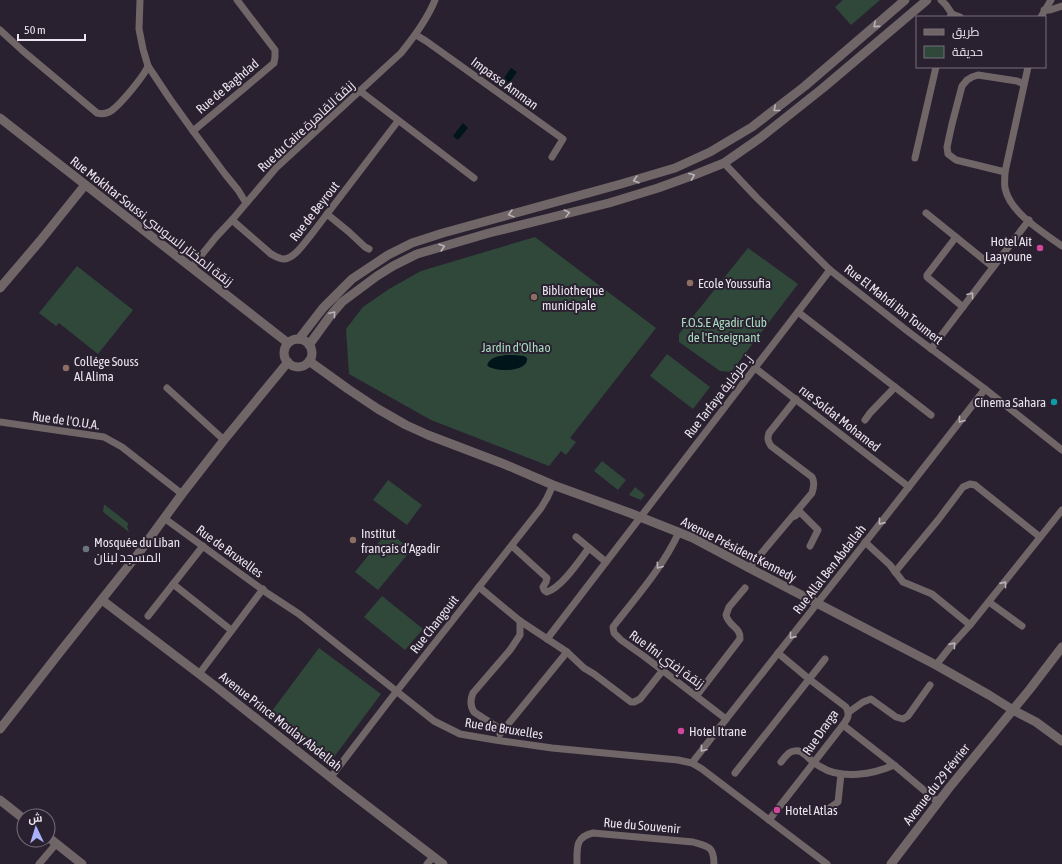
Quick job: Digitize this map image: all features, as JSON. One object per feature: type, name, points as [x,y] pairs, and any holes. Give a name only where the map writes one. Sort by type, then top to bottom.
[{"type":"street","points":[[140,0],[139,29],[142,49],[148,66],[170,99],[224,174],[238,190],[246,203]]},
{"type":"street","name":"Rue de Baghdad","points":[[193,131],[274,63],[275,50],[237,0]]},
{"type":"street","name":"Rue du Caire زنقة القاهرة","points":[[192,268],[216,237],[276,168],[401,53],[416,35],[435,0]]},
{"type":"street","points":[[299,339],[323,308],[352,279],[388,255],[412,243],[675,168],[710,152],[752,127],[805,86],[905,0]]},
{"type":"street","points":[[309,345],[342,302],[376,276],[417,254],[489,233],[608,203],[658,188],[724,163],[760,138],[795,110],[927,0]]},
{"type":"street","points":[[941,0],[946,5],[951,15]]},
{"type":"street","points":[[1042,14],[1050,0]]},
{"type":"street","points":[[1042,14],[1062,6]]},
{"type":"street","points":[[0,30],[97,113],[103,114],[111,112],[145,73],[148,66]]},
{"type":"street","name":"Impasse Amman","points":[[416,35],[563,139],[552,157]]},
{"type":"street","points":[[915,158],[936,68]]},
{"type":"street","points":[[1028,68],[1005,172],[1005,187],[1007,194],[1019,212],[1062,246]]},
{"type":"street","points":[[1005,172],[956,160],[948,154],[947,147],[962,86],[967,80],[978,76],[1017,81],[1024,84]]},
{"type":"street","points":[[360,91],[474,178]]},
{"type":"street","name":"Rue Mokhtar Soussi زنقة المختار السوسي","points":[[0,118],[288,343]]},
{"type":"street","name":"Rue de Beyrout","points":[[232,220],[277,258],[284,259],[290,257],[296,252],[327,214],[398,121]]},
{"type":"street","name":"Rue El Mahdi Ibn Toumert","points":[[724,163],[830,270],[1062,450]]},
{"type":"street","points":[[0,288],[85,185]]},
{"type":"street","points":[[926,213],[993,266]]},
{"type":"street","points":[[327,214],[369,249]]},
{"type":"street","points":[[931,349],[1029,220]]},
{"type":"street","points":[[956,237],[928,273],[927,277],[962,307]]},
{"type":"street","name":"Rue Tarfaya ز. طرفاية","points":[[547,639],[830,270]]},
{"type":"street","points":[[798,312],[931,414]]},
{"type":"street","points":[[299,339],[305,341],[312,350],[309,361],[303,366],[297,366],[288,362],[284,356],[284,349],[288,343],[299,339]]},
{"type":"street","name":"Avenue Président Kennedy","points":[[309,361],[378,409],[406,425],[553,485],[693,538],[936,665],[1036,722],[1062,741]]},
{"type":"street","points":[[0,729],[138,554],[224,440],[288,362]]},
{"type":"street","name":"rue Soldat Mohamed","points":[[755,368],[909,488]]},
{"type":"street","points":[[865,420],[895,387]]},
{"type":"street","points":[[167,388],[224,440]]},
{"type":"street","name":"Rue Allal Ben Abdallah","points":[[692,763],[909,488],[985,389]]},
{"type":"street","points":[[751,569],[812,493],[814,488],[814,480],[812,477],[771,446],[768,441],[769,433],[796,399]]},
{"type":"street","name":"Rue de l'O.U.A.","points":[[0,422],[104,437],[122,447],[182,494]]},
{"type":"street","points":[[895,572],[963,487],[970,484],[975,485],[1040,537]]},
{"type":"street","name":"Rue Changouit","points":[[331,777],[541,508],[553,485]]},
{"type":"street","points":[[936,665],[989,602],[1062,510]]},
{"type":"street","points":[[751,569],[800,512],[818,530],[810,546]]},
{"type":"street","name":"Rue de Bruxelles","points":[[164,518],[299,614],[434,720],[460,734],[552,748],[692,763],[827,864]]},
{"type":"street","name":"Rue Ifni زنقة إفني","points":[[679,532],[666,557],[616,623],[613,630],[620,640],[645,656],[726,719]]},
{"type":"street","points":[[576,537],[606,562]]},
{"type":"street","points":[[865,542],[885,560],[904,582],[932,594],[970,625]]},
{"type":"street","points":[[148,616],[203,546]]},
{"type":"street","points":[[512,546],[547,578],[543,587],[547,592],[560,584],[589,548]]},
{"type":"street","points":[[173,584],[231,630]]},
{"type":"street","points":[[479,588],[520,621],[566,652],[584,668],[631,702],[640,699],[663,670]]},
{"type":"street","points":[[697,695],[740,639],[739,631],[730,624],[726,613],[729,607],[745,588]]},
{"type":"street","points":[[199,674],[263,589]]},
{"type":"street","name":"Avenue Prince Moulay Abdellah","points":[[102,600],[331,777],[430,860],[443,864]]},
{"type":"street","points":[[989,602],[1022,626]]},
{"type":"street","points":[[503,731],[474,712],[470,700],[473,693],[510,650],[520,635],[520,621]]},
{"type":"street","name":"Avenue du 29 Février","points":[[891,864],[975,755],[1030,689],[1062,647]]},
{"type":"street","points":[[495,740],[566,652]]},
{"type":"street","name":"Rue Drarga","points":[[769,820],[848,717],[846,707],[778,653]]},
{"type":"street","points":[[735,774],[825,659]]},
{"type":"street","points":[[848,712],[863,702],[872,699],[896,717],[903,719],[908,716],[930,685]]},
{"type":"street","points":[[843,725],[938,802]]},
{"type":"street","points":[[782,762],[790,752],[799,751],[824,769],[841,774],[876,772],[894,765]]},
{"type":"street","points":[[828,808],[838,802],[841,774]]},
{"type":"street","points":[[0,800],[16,812]]},
{"type":"street","name":"Rue du Souvenir","points":[[577,864],[577,852],[581,838],[585,835],[593,833],[693,842],[707,846],[711,849],[714,864]]},
{"type":"street","points":[[56,844],[82,864]]},
{"type":"street","points":[[40,864],[53,848]]},
{"type":"green space","points":[[843,0],[880,0],[851,25],[835,7]]},
{"type":"green space","name":"Jardin d'Olhao","points":[[535,237],[656,328],[570,438],[576,442],[566,455],[561,451],[549,466],[431,420],[349,374],[346,329],[363,307],[389,289],[421,271]]},
{"type":"green space","name":"F.O.S.E Agadir Club de l'Enseignant","points":[[748,248],[798,284],[731,372],[720,371],[679,342],[679,334]]},
{"type":"green space","points":[[77,266],[133,310],[98,354],[59,323],[56,326],[39,313]]},
{"type":"green space","points":[[667,354],[710,387],[693,409],[650,376]]},
{"type":"green space","points":[[602,461],[626,480],[618,490],[594,471]]},
{"type":"green space","points":[[388,480],[422,505],[407,525],[373,500]]},
{"type":"green space","points":[[635,487],[645,495],[641,500],[629,495]]},
{"type":"green space","points":[[104,505],[128,523],[127,526],[129,532],[103,512]]},
{"type":"green space","points":[[388,531],[411,550],[378,590],[355,572]]},
{"type":"green space","points":[[382,596],[423,629],[405,650],[364,617]]},
{"type":"green space","points":[[319,648],[381,694],[331,761],[269,715]]},
{"type":"shaded area","points":[[511,68],[517,72],[508,85],[502,81]]},
{"type":"shaded area","points":[[463,123],[468,128],[458,140],[453,136]]},
{"type":"shaded area","points":[[514,355],[524,356],[527,358],[526,363],[523,366],[510,370],[491,368],[487,365],[495,357]]},
{"type":"place","name":"Hotel Ait Laayoune","points":[[1040,248]]},
{"type":"place","name":"Ecole Youssufia","points":[[690,283]]},
{"type":"place","name":"Bibliotheque municipale","points":[[534,297]]},
{"type":"place","name":"Collége Souss Al Alima","points":[[66,368]]},
{"type":"place","name":"Cinema Sahara","points":[[1054,402]]},
{"type":"place","name":"Institut français d’Agadir","points":[[353,540]]},
{"type":"place","name":"Mosquée du Liban المسجد لبنان","points":[[86,549]]},
{"type":"place","name":"Hotel Itrane","points":[[681,731]]},
{"type":"place","name":"Hotel Atlas","points":[[777,810]]}]
